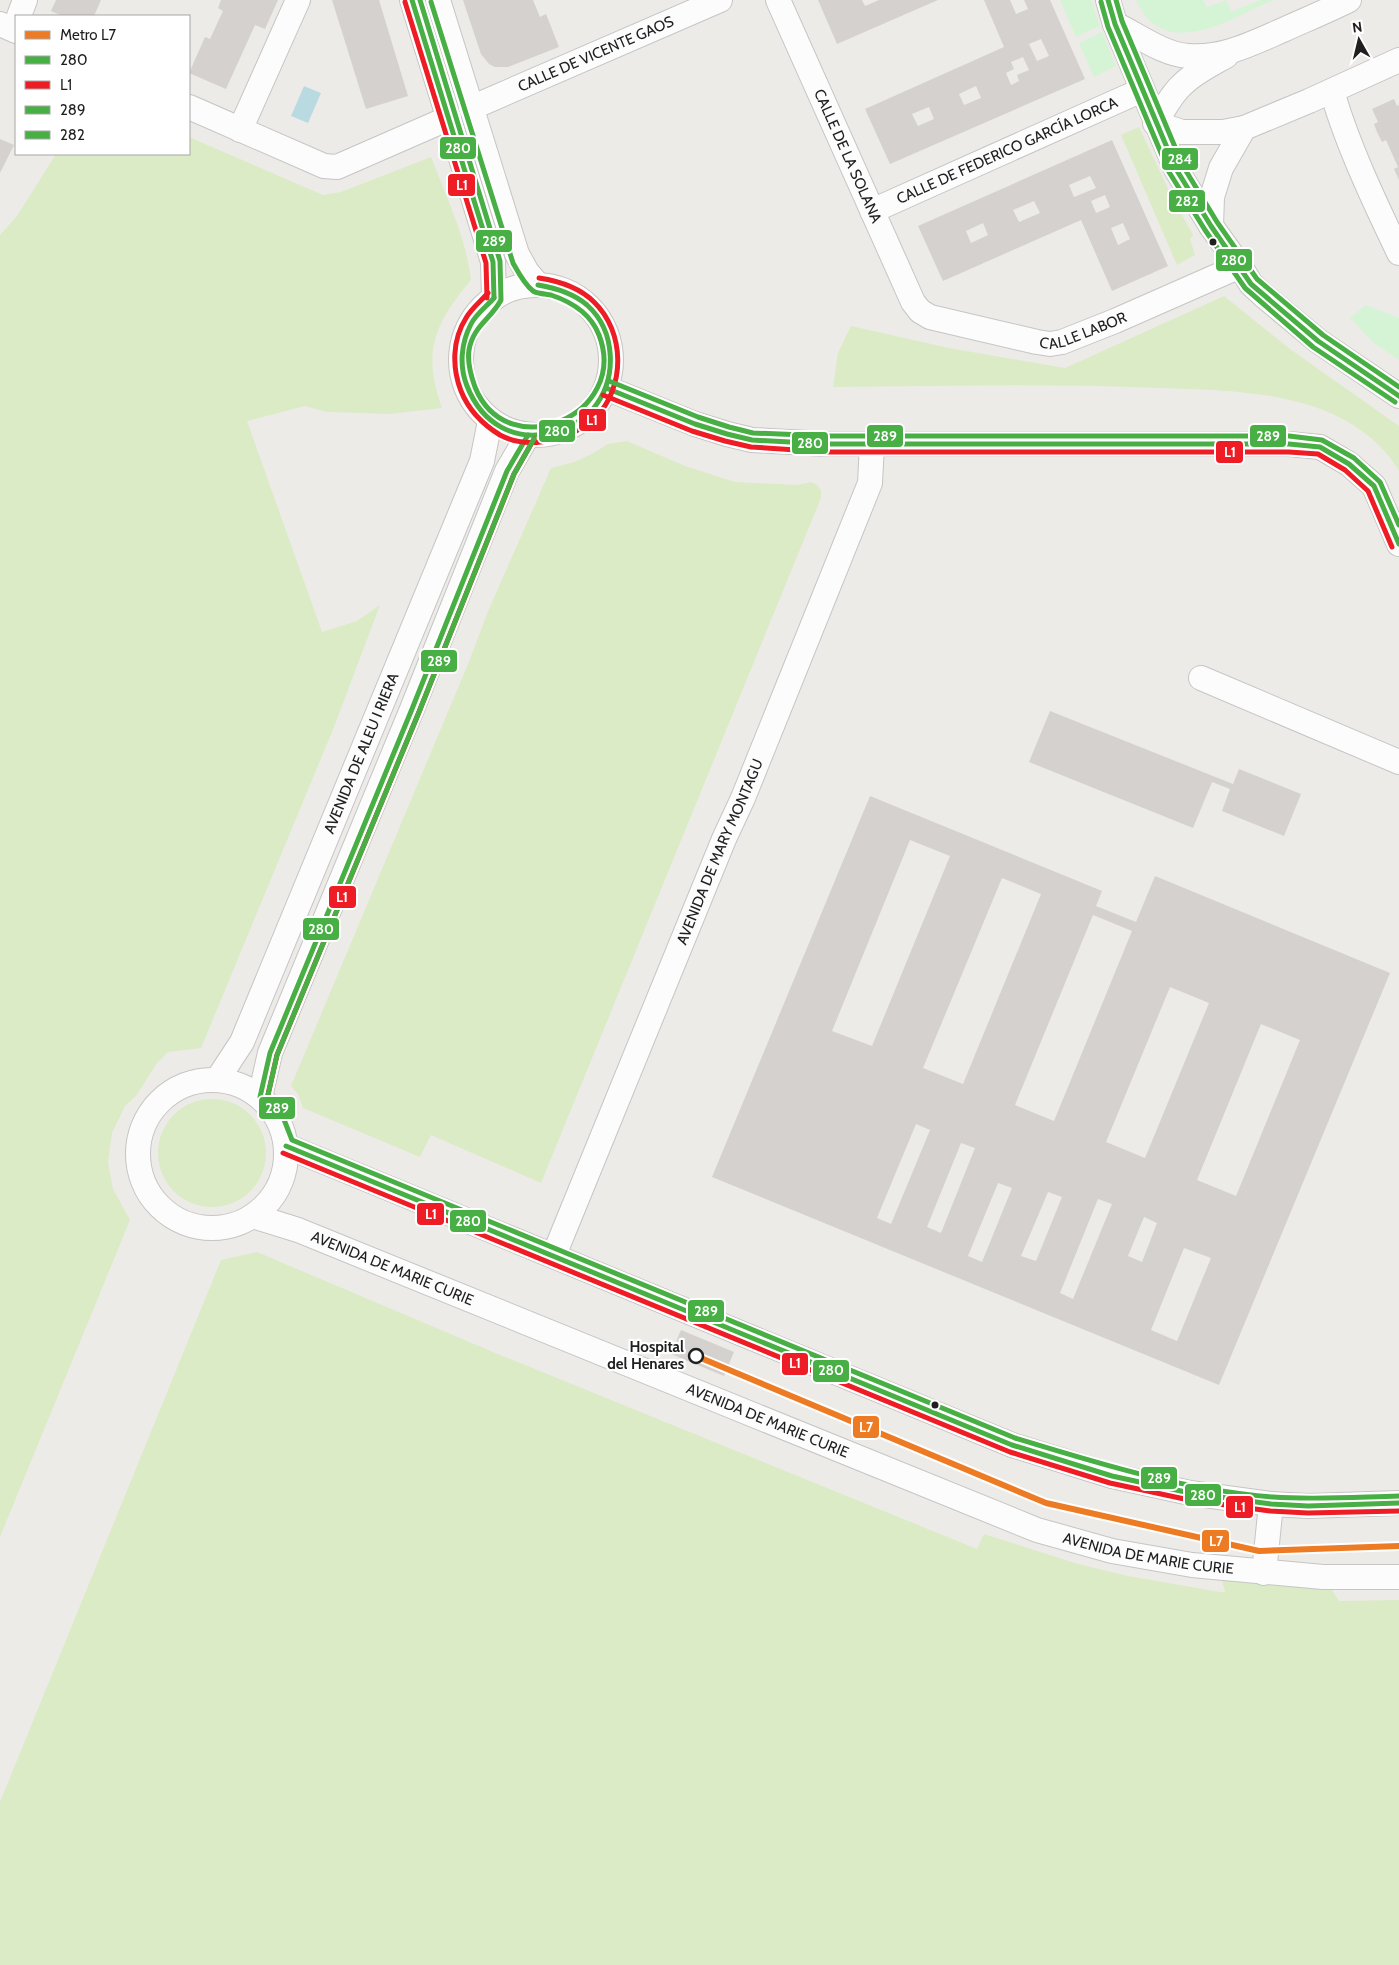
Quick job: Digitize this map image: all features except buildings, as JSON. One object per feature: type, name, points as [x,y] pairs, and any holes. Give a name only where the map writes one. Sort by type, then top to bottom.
[{"type":"street","points":[[18,15],[25,0]]},
{"type":"street","points":[[240,130],[298,0]]},
{"type":"street","points":[[412,0],[493,262],[494,298]]},
{"type":"street","points":[[438,0],[517,254],[527,272],[538,285]]},
{"type":"street","name":"CALLE DE VICENTE GAOS","points":[[471,108],[720,0]]},
{"type":"street","name":"CALLE DE LA SOLANA","points":[[778,0],[913,302],[920,311]]},
{"type":"street","points":[[1108,0],[1115,24],[1155,123],[1176,169],[1211,226],[1251,284],[1318,341],[1399,396]]},
{"type":"street","points":[[1155,123],[1174,94],[1196,74],[1236,50],[1349,0]]},
{"type":"street","points":[[1115,24],[1160,48],[1188,56],[1236,50]]},
{"type":"street","points":[[1155,123],[1182,132],[1223,132],[1244,128],[1399,60]]},
{"type":"street","name":"CALLE DE FEDERICO GARCÍA LORCA","points":[[872,211],[1142,90]]},
{"type":"street","points":[[1332,91],[1338,112],[1399,253]]},
{"type":"street","points":[[190,107],[324,166],[337,167],[449,118]]},
{"type":"street","points":[[1211,226],[1212,197],[1221,168],[1244,128]]},
{"type":"street","name":"CALLE LABOR","points":[[920,311],[930,317],[1050,344],[1062,342],[1115,321],[1240,266]]},
{"type":"street","points":[[538,285],[553,287],[579,298],[599,319],[606,332],[611,360],[606,388],[593,408],[575,424],[560,432],[545,435],[528,435],[502,428],[490,421],[471,400],[465,387],[460,360],[464,336],[476,315],[494,298],[515,288],[538,285]]},
{"type":"street","points":[[606,388],[695,424],[752,440],[872,444],[1289,444],[1320,448],[1349,464],[1374,486],[1399,544]]},
{"type":"street","name":"AVENIDA DE ALEU I RIERA","points":[[217,1080],[242,1042],[382,707],[482,461],[490,421]]},
{"type":"street","name":"AVENIDA DE ALEU I RIERA","points":[[260,1097],[270,1053],[412,710],[507,471],[528,435]]},
{"type":"street","name":"AVENIDA DE MARY MONTAGU","points":[[554,1255],[724,840],[743,798],[870,483],[872,444]]},
{"type":"street","points":[[1201,678],[1399,762]]},
{"type":"street","points":[[217,1080],[240,1086],[260,1097],[277,1120],[286,1146],[285,1166],[279,1185],[268,1202],[253,1216],[231,1225],[207,1228],[184,1222],[166,1212],[151,1197],[142,1178],[138,1158],[140,1137],[147,1118],[160,1101],[177,1089],[196,1082],[217,1080]]},
{"type":"street","points":[[286,1146],[1012,1445],[1112,1476],[1190,1493],[1271,1504],[1308,1506],[1399,1503]]},
{"type":"street","name":"AVENIDA DE MARIE CURIE","points":[[253,1216],[298,1230],[1038,1530],[1112,1551],[1192,1565],[1323,1577],[1399,1577]]},
{"type":"street","points":[[1264,1572],[1271,1504]]},
{"type":"green space","points":[[1060,0],[1091,0],[1100,26],[1076,37]]},
{"type":"green space","points":[[1136,0],[1203,0],[1207,7],[1226,0],[1231,12],[1260,0],[1273,0],[1218,25],[1199,31],[1180,33],[1163,29],[1148,19]]},
{"type":"green space","points":[[1102,32],[1116,66],[1094,77],[1079,43]]},
{"type":"green space","points":[[1139,127],[1169,191],[1193,235],[1190,239],[1195,255],[1177,265],[1121,135]]},
{"type":"green space","points":[[190,137],[323,195],[341,192],[431,157],[460,232],[471,280],[448,311],[440,325],[435,340],[433,371],[442,408],[389,414],[327,412],[305,406],[247,421],[322,632],[357,621],[380,605],[334,727],[201,1048],[168,1052],[157,1063],[136,1096],[125,1106],[112,1133],[108,1162],[113,1189],[130,1220],[0,1537],[0,235],[17,216],[55,155],[190,155]]},
{"type":"green space","points":[[1224,296],[1290,349],[1399,426],[1399,471],[1382,448],[1371,438],[1333,414],[1288,399],[1252,393],[1118,386],[833,387],[838,353],[851,326],[949,348],[1065,368]]},
{"type":"green space","points":[[1366,305],[1399,318],[1399,360],[1374,343],[1350,318]]},
{"type":"green space","points":[[627,441],[685,466],[735,482],[797,485],[811,482],[821,490],[821,498],[541,1183],[431,1135],[420,1157],[303,1108],[298,1094],[291,1086],[468,664],[489,609],[551,468],[574,462],[608,444]]},
{"type":"green space","points":[[212,1099],[233,1103],[250,1115],[262,1132],[266,1153],[262,1174],[250,1191],[233,1203],[212,1207],[191,1203],[174,1191],[162,1174],[158,1153],[162,1132],[174,1115],[191,1103]]},
{"type":"green space","points":[[257,1252],[493,1352],[977,1549],[984,1534],[1078,1564],[1128,1576],[1220,1592],[1225,1592],[1222,1580],[1276,1586],[1330,1587],[1339,1601],[1399,1600],[1399,1965],[0,1965],[0,1802],[221,1260]]},
{"type":"water","points":[[304,86],[321,93],[308,123],[291,116]]},
{"type":"metro line","name":"L7","points":[[696,1356],[1046,1503],[1259,1551],[1399,1546]]},
{"type":"transit line","name":"280","points":[[412,0],[493,262],[494,298]]},
{"type":"transit line","name":"289","points":[[420,0],[500,261],[501,300],[474,335],[469,350],[469,365],[475,387],[491,411],[512,424],[536,427],[561,421],[582,408],[597,388],[604,363],[599,335],[586,315],[573,305],[551,295],[533,291],[524,281],[513,263],[431,2]]},
{"type":"transit line","name":"280","points":[[1108,0],[1115,24],[1176,169],[1211,226],[1251,284],[1318,341],[1399,396]]},
{"type":"transit line","name":"284","points":[[1116,0],[1122,21],[1183,166],[1217,222],[1257,279],[1323,335],[1399,387]]},
{"type":"transit line","name":"L1","points":[[405,2],[486,263],[487,298]]},
{"type":"transit line","name":"282","points":[[1101,2],[1108,27],[1169,172],[1205,230],[1245,288],[1313,347],[1395,402]]},
{"type":"transit line","name":"L1","points":[[488,293],[473,308],[458,335],[455,364],[461,391],[472,411],[493,431],[520,442],[548,441],[576,431],[595,418],[605,405],[612,391],[618,360],[612,328],[594,302],[582,292],[554,281],[539,278]]},
{"type":"transit line","name":"280","points":[[494,298],[473,320],[465,339],[462,363],[467,386],[481,411],[502,427],[526,435],[555,432],[576,423],[593,409],[607,384],[610,356],[604,328],[597,316],[587,305],[576,297],[564,292],[538,285]]},
{"type":"transit line","name":"289","points":[[609,381],[698,417],[753,433],[827,436],[1289,436],[1322,440],[1354,458],[1380,482],[1399,525]]},
{"type":"transit line","name":"280","points":[[606,388],[695,424],[752,440],[827,444],[1289,444],[1320,447],[1349,464],[1374,486],[1399,544]]},
{"type":"transit line","name":"L1","points":[[603,395],[692,431],[751,447],[827,452],[1289,452],[1318,454],[1345,470],[1368,491],[1392,547]]},
{"type":"transit line","name":"280","points":[[260,1097],[270,1053],[412,709],[507,471],[528,435]]},
{"type":"transit line","name":"L1","points":[[267,1099],[277,1055],[419,712],[514,474],[534,439]]},
{"type":"transit line","name":"289","points":[[534,439],[514,474],[419,712],[277,1055],[268,1095],[283,1117],[292,1140],[1015,1438],[1142,1475],[1240,1494],[1304,1498],[1399,1496]]},
{"type":"transit line","name":"280","points":[[286,1146],[1012,1445],[1112,1476],[1190,1493],[1271,1504],[1308,1506],[1399,1503]]},
{"type":"transit line","name":"L1","points":[[283,1153],[1010,1452],[1110,1483],[1189,1500],[1270,1511],[1308,1513],[1399,1511]]},
{"type":"place","name":"Hospital del Henares","points":[[696,1356]]}]
